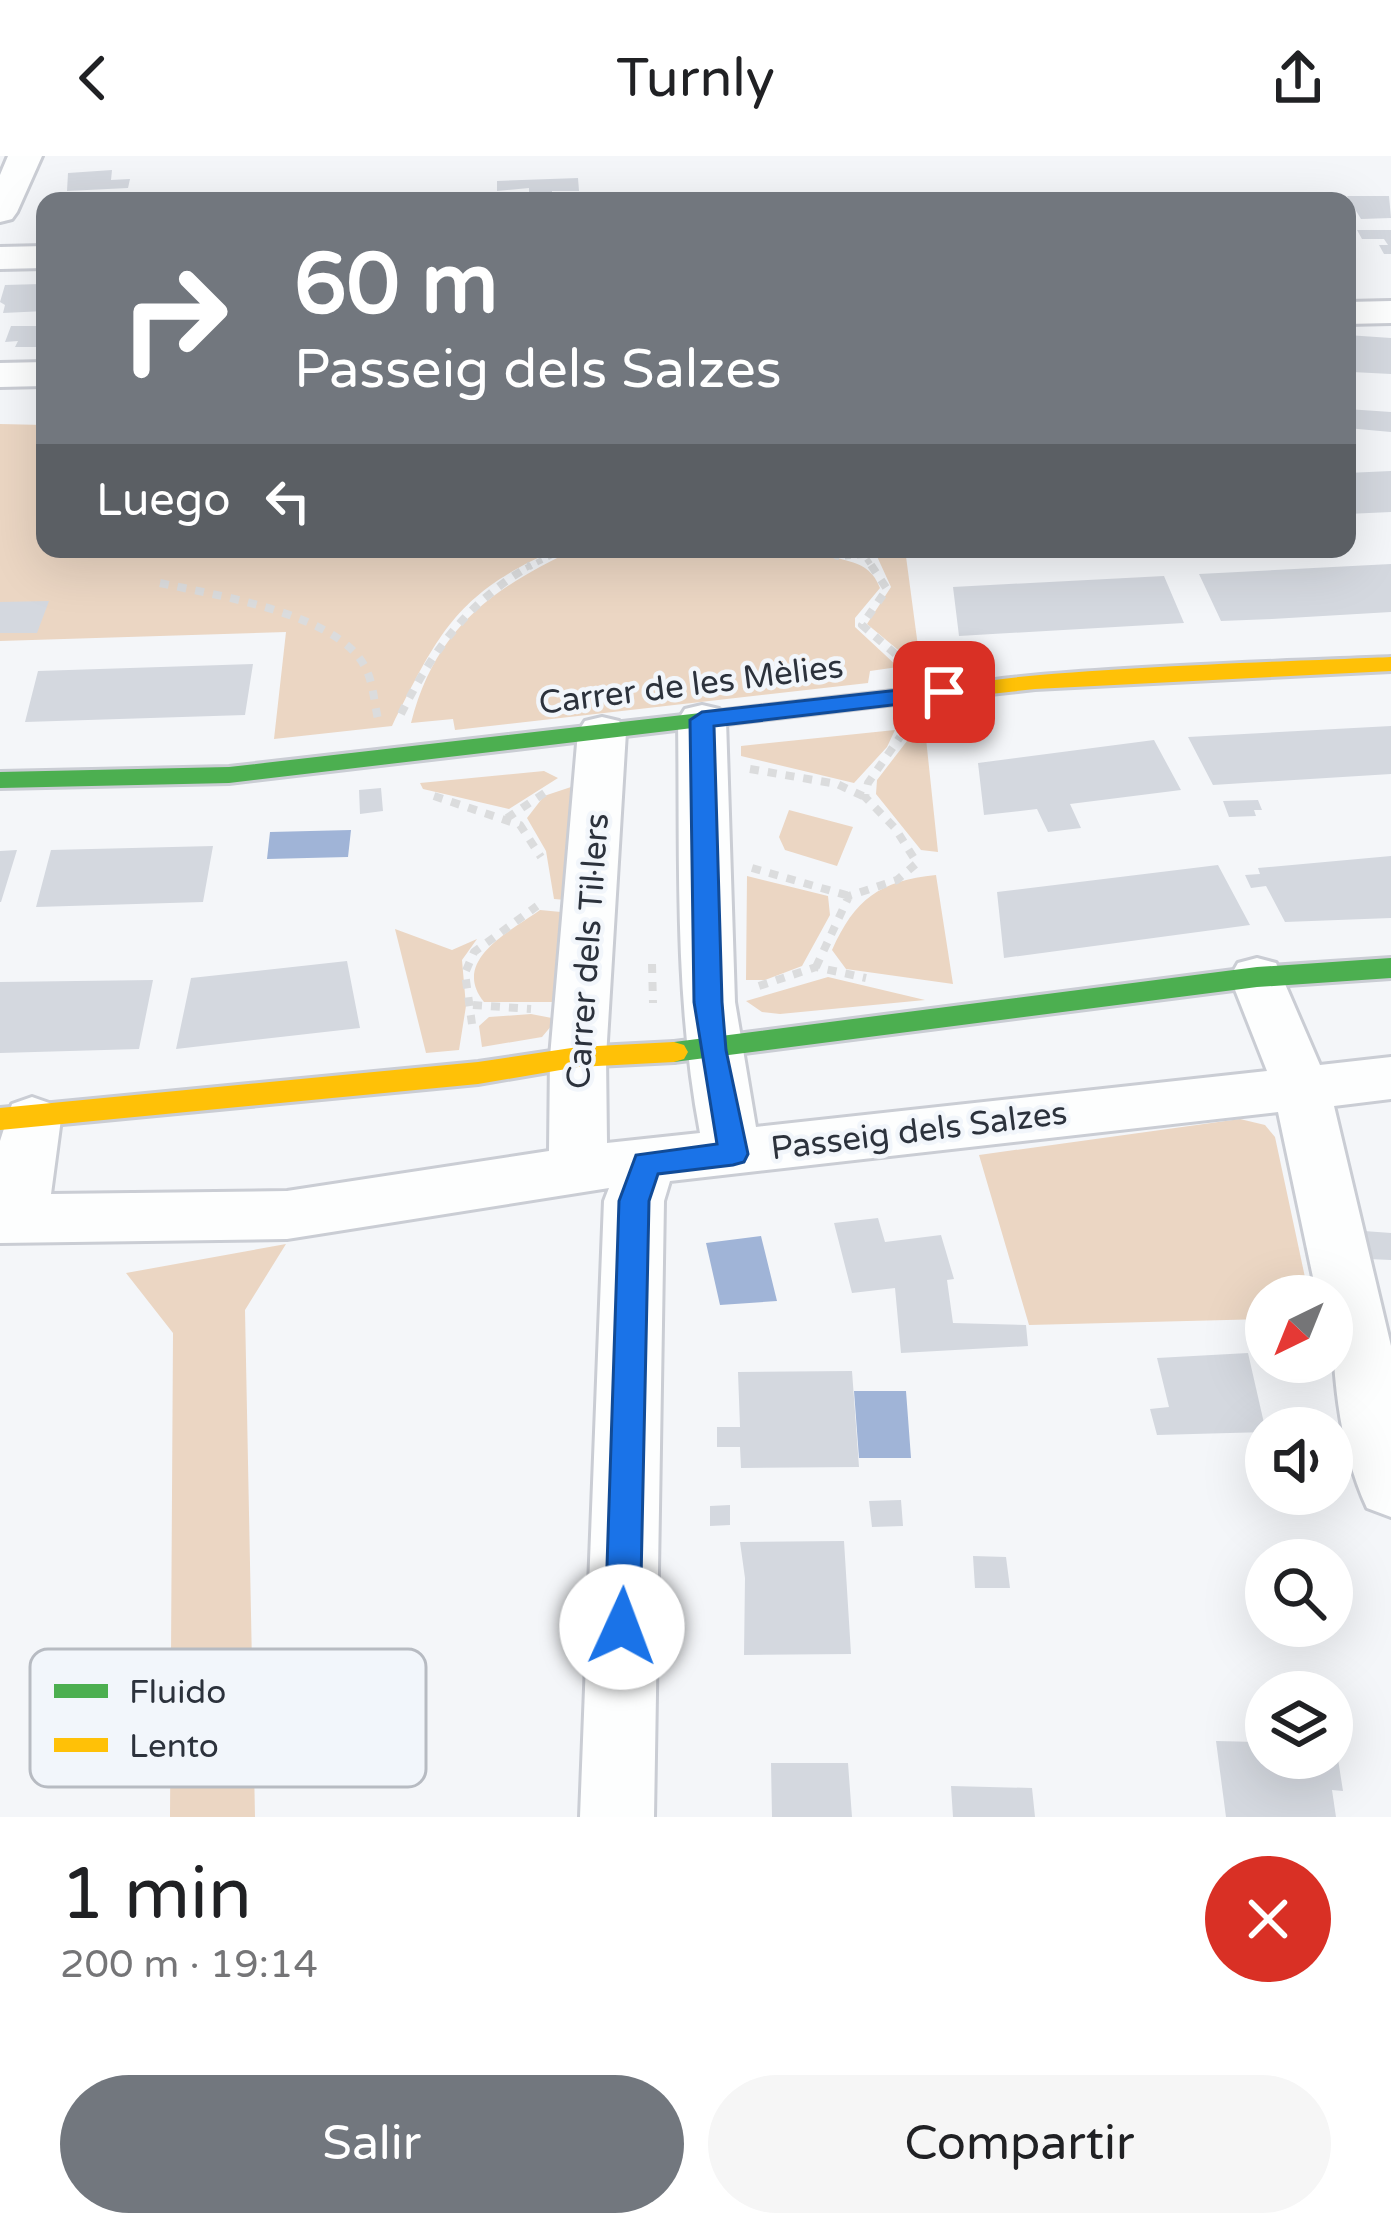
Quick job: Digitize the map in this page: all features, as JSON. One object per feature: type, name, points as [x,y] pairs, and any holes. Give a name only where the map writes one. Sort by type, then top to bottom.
[{"type":"street","points":[[0,212],[25,156]]},
{"type":"street","points":[[0,259],[36,257]]},
{"type":"street","points":[[1356,313],[1391,312]]},
{"type":"street","points":[[0,374],[36,374]]},
{"type":"street","name":"Carrer de les Mèlies","points":[[0,780],[229,776],[1035,682],[1391,664]]},
{"type":"street","points":[[702,720],[712,1050],[733,1154]]},
{"type":"street","name":"Carrer dels Til·lers","points":[[578,1169],[578,1057],[602,732]]},
{"type":"street","name":"Passeig dels Salzes","points":[[1391,968],[1257,977],[712,1050],[578,1057],[478,1073],[16,1119],[9,1219],[286,1215],[578,1169],[1391,1078]]},
{"type":"street","points":[[1257,977],[1301,1086],[1391,1487]]},
{"type":"street","points":[[617,1817],[634,1201],[646,1163]]},
{"type":"path","points":[[395,733],[428,662],[466,608],[512,573],[544,558]]},
{"type":"path","points":[[867,558],[887,589],[862,625],[903,660]]},
{"type":"path","points":[[160,583],[277,612],[327,631],[363,660],[379,727]]},
{"type":"path","points":[[865,797],[868,783],[905,728]]},
{"type":"path","points":[[733,766],[837,784],[865,797],[895,829],[917,863],[897,880],[849,896],[735,863]]},
{"type":"path","points":[[506,819],[560,784]]},
{"type":"path","points":[[423,794],[520,825],[543,859]]},
{"type":"path","points":[[816,968],[849,896]]},
{"type":"path","points":[[474,1034],[465,973],[475,952],[540,904]]},
{"type":"path","points":[[473,1005],[541,1010]]},
{"type":"shaded area","points":[[0,424],[36,425],[36,558],[538,558],[496,582],[455,619],[438,640],[392,726],[274,739],[286,632],[0,641]]},
{"type":"shaded area","points":[[558,558],[838,558],[861,566],[875,578],[880,588],[855,618],[855,627],[898,667],[870,671],[868,683],[455,730],[453,719],[411,723],[435,662],[452,637],[493,596]]},
{"type":"shaded area","points":[[878,558],[906,558],[921,669],[867,624],[891,587]]},
{"type":"shaded area","points":[[917,728],[925,729],[938,852],[921,850],[876,794],[877,780]]},
{"type":"shaded area","points":[[895,730],[887,747],[854,783],[741,756],[741,746]]},
{"type":"shaded area","points":[[544,771],[558,778],[509,809],[423,789],[420,783]]},
{"type":"shaded area","points":[[571,787],[566,900],[554,899],[546,851],[527,818],[544,796]]},
{"type":"shaded area","points":[[789,810],[853,827],[837,866],[785,850],[779,837]]},
{"type":"shaded area","points":[[936,875],[953,984],[846,969],[832,950],[860,905],[899,882]]},
{"type":"shaded area","points":[[747,876],[828,896],[830,915],[802,966],[765,980],[746,980]]},
{"type":"shaded area","points":[[540,910],[561,912],[555,1002],[484,1002],[475,987],[479,960],[501,937]]},
{"type":"shaded area","points":[[395,929],[452,950],[477,939],[462,960],[466,1006],[459,1050],[426,1053]]},
{"type":"shaded area","points":[[828,977],[925,1000],[780,1014],[762,1012],[746,1001]]},
{"type":"shaded area","points":[[531,1014],[557,1019],[542,1037],[482,1047],[479,1026],[489,1017]]},
{"type":"shaded area","points":[[1240,1119],[1265,1125],[1275,1137],[1305,1275],[1245,1275],[1245,1320],[1029,1325],[979,1155]]},
{"type":"shaded area","points":[[286,1244],[245,1310],[252,1649],[171,1649],[173,1333],[126,1273]]},
{"type":"shaded area","points":[[170,1787],[254,1787],[255,1817],[170,1817]]},
{"type":"water","points":[[351,830],[348,857],[267,859],[270,832]]},
{"type":"water","points":[[761,1236],[777,1301],[720,1305],[706,1243]]},
{"type":"water","points":[[854,1391],[906,1391],[911,1458],[859,1458]]},
{"type":"building","points":[[112,170],[111,180],[130,179],[128,188],[67,191],[68,173]]},
{"type":"building","points":[[578,178],[579,191],[497,191],[497,181]]},
{"type":"building","points":[[1356,196],[1389,196],[1391,218],[1361,219]]},
{"type":"building","points":[[1357,230],[1391,230],[1391,254],[1384,254],[1379,245],[1388,245],[1384,239],[1362,239]]},
{"type":"building","points":[[36,284],[36,311],[3,313],[5,305],[0,302],[5,285]]},
{"type":"building","points":[[11,326],[36,326],[36,347],[5,342]]},
{"type":"building","points":[[1356,336],[1391,338],[1391,374],[1356,372]]},
{"type":"building","points":[[1356,410],[1391,412],[1391,432],[1356,429]]},
{"type":"building","points":[[1391,471],[1391,512],[1356,514],[1356,473]]},
{"type":"building","points":[[1391,564],[1391,612],[1272,619],[1221,621],[1199,574]]},
{"type":"building","points":[[1164,576],[1184,623],[959,636],[953,587]]},
{"type":"building","points":[[49,601],[37,633],[0,633],[0,602]]},
{"type":"building","points":[[253,664],[245,715],[25,722],[38,671]]},
{"type":"building","points":[[1391,726],[1391,774],[1213,785],[1188,737]]},
{"type":"building","points":[[1154,740],[1181,790],[1070,804],[1081,828],[1048,832],[1037,809],[984,815],[978,763]]},
{"type":"building","points":[[381,788],[383,811],[360,814],[359,790]]},
{"type":"building","points":[[1258,800],[1262,810],[1254,810],[1256,816],[1229,817],[1223,801]]},
{"type":"building","points":[[213,846],[203,902],[36,907],[51,850]]},
{"type":"building","points":[[17,850],[1,902],[0,902],[0,851]]},
{"type":"building","points":[[1391,856],[1391,918],[1285,922],[1266,886],[1251,888],[1245,875],[1260,874],[1258,868]]},
{"type":"building","points":[[1218,865],[1250,925],[1004,958],[997,892]]},
{"type":"building","points":[[347,961],[360,1028],[176,1049],[191,978]]},
{"type":"building","points":[[153,980],[139,1049],[0,1053],[0,982]]},
{"type":"building","points":[[878,1218],[885,1242],[941,1235],[954,1279],[947,1280],[953,1323],[1026,1325],[1028,1346],[901,1353],[895,1288],[852,1293],[834,1223]]},
{"type":"building","points":[[1364,1231],[1391,1233],[1391,1260],[1369,1259]]},
{"type":"building","points":[[1245,1353],[1245,1383],[1255,1383],[1260,1407],[1245,1407],[1245,1433],[1157,1435],[1150,1409],[1169,1407],[1157,1358]]},
{"type":"building","points":[[852,1371],[859,1467],[741,1468],[740,1447],[717,1447],[717,1427],[740,1427],[738,1372]]},
{"type":"building","points":[[901,1500],[903,1526],[872,1527],[869,1501]]},
{"type":"building","points":[[730,1505],[730,1525],[710,1526],[710,1506]]},
{"type":"building","points":[[844,1541],[851,1654],[744,1655],[745,1578],[740,1542]]},
{"type":"building","points":[[973,1556],[1006,1557],[1010,1588],[975,1588]]},
{"type":"building","points":[[1216,1741],[1245,1742],[1245,1779],[1341,1779],[1343,1791],[1332,1790],[1336,1817],[1226,1817]]},
{"type":"building","points":[[771,1763],[848,1763],[852,1817],[772,1817]]},
{"type":"building","points":[[951,1786],[1032,1788],[1035,1817],[953,1817]]},
{"type":"traffic: fast","points":[[0,780],[229,775],[963,690]]},
{"type":"traffic: fast","points":[[674,1052],[1257,977],[1391,968]]},
{"type":"traffic: slow","points":[[963,690],[1035,682],[1391,664]]},
{"type":"traffic: slow","points":[[0,1119],[478,1073],[578,1057],[674,1052]]},
{"type":"route","points":[[622,1627],[634,1201],[646,1163],[733,1154],[712,1050],[708,1002],[702,720],[944,692]]}]
